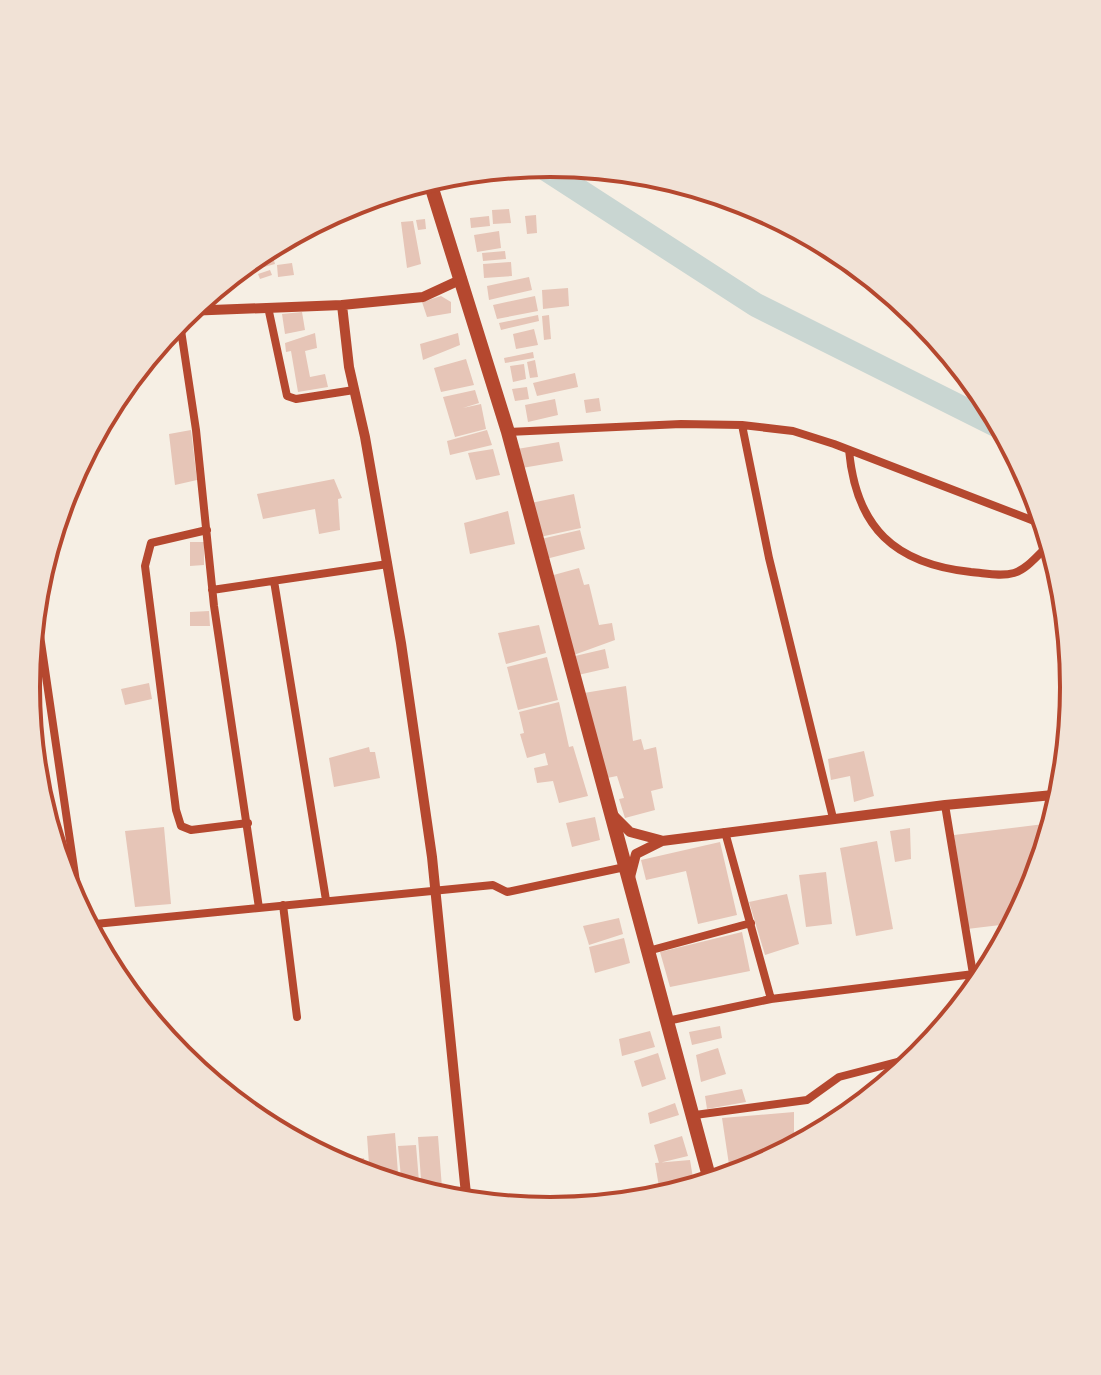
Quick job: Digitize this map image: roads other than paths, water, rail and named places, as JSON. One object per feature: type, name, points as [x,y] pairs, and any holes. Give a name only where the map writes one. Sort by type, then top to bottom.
[{"type":"highway","points":[[434,191],[508,432],[695,1115],[708,1173]]},
{"type":"street","points":[[208,310],[342,305],[423,297],[462,279]]},
{"type":"street","points":[[342,305],[354,390],[388,564],[435,890],[466,1191]]},
{"type":"street","points":[[268,307],[287,396],[296,399],[354,390]]},
{"type":"street","points":[[181,336],[212,590],[259,908]]},
{"type":"street","points":[[508,432],[742,425],[793,431],[1033,521]]},
{"type":"street","points":[[742,425],[769,558],[833,818]]},
{"type":"street","points":[[849,450],[854,487],[864,512],[913,560],[942,569],[1006,575],[1024,569],[1043,551]]},
{"type":"street","points":[[207,530],[151,543],[145,566],[176,810],[181,826],[191,830],[248,823]]},
{"type":"street","points":[[212,590],[388,564]]},
{"type":"street","points":[[274,581],[326,900]]},
{"type":"street","points":[[42,647],[74,871]]},
{"type":"street","points":[[629,883],[636,854],[662,841],[833,818],[1049,795]]},
{"type":"street","points":[[945,805],[974,973]]},
{"type":"street","points":[[609,809],[617,822],[630,832],[662,841]]},
{"type":"street","points":[[725,832],[771,999]]},
{"type":"street","points":[[98,924],[493,885],[507,892],[625,867]]},
{"type":"street","points":[[283,905],[297,1017]]},
{"type":"street","points":[[648,951],[751,923]]},
{"type":"street","points":[[667,1021],[771,999],[973,974]]},
{"type":"street","points":[[695,1115],[807,1100],[839,1077],[896,1062]]},
{"type":"waterway","points":[[558,177],[756,305],[985,419]]}]
